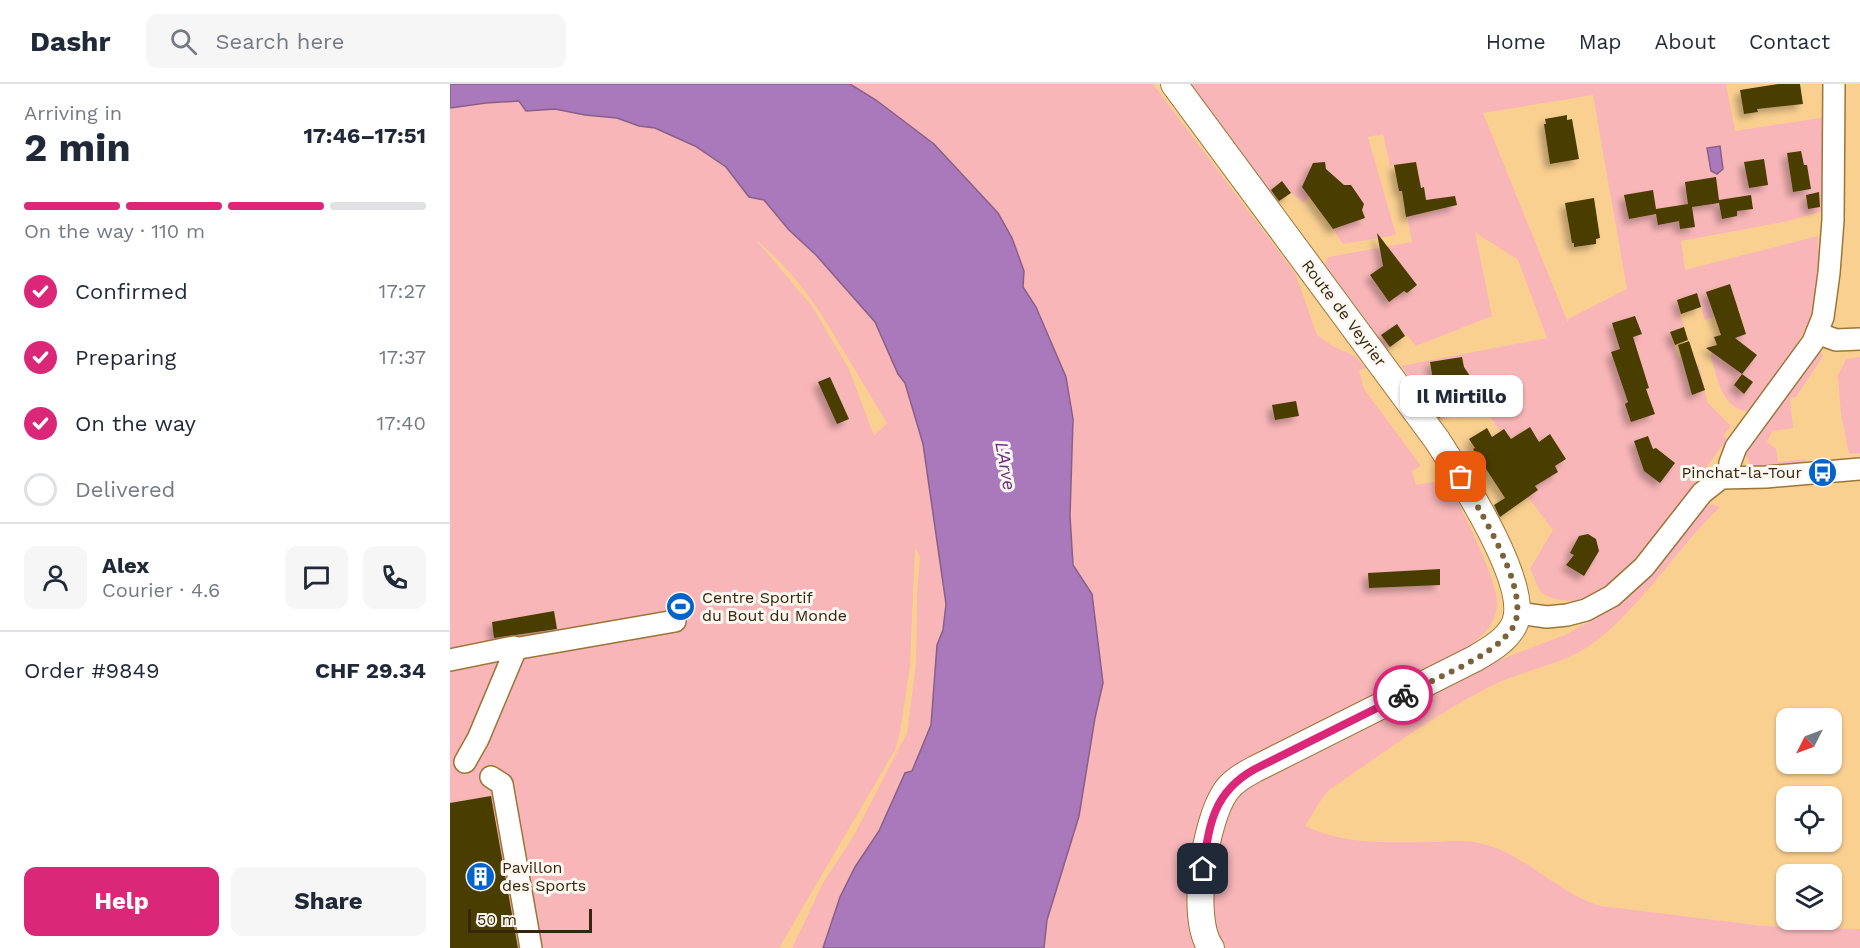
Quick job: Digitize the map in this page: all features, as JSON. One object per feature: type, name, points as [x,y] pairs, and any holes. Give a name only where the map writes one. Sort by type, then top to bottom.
[{"type":"main road","name":"Route de Veyrier","points":[[1174,84],[1404,393],[1449,458],[1509,570],[1516,594],[1517,613]]},
{"type":"main road","points":[[1211,948],[1205,938],[1201,923],[1203,869],[1217,807],[1230,787],[1255,769],[1474,659],[1492,648],[1506,635],[1515,622],[1517,613]]},
{"type":"street","points":[[1728,477],[1736,447],[1806,352],[1817,333],[1826,302],[1832,239],[1834,84]]},
{"type":"street","points":[[1817,333],[1836,340],[1860,339]]},
{"type":"street","points":[[1517,613],[1547,617],[1567,615],[1586,610],[1612,596],[1644,567],[1702,493],[1715,481],[1728,477],[1766,477],[1860,469]]},
{"type":"street","points":[[450,660],[514,647],[514,649],[675,621]]},
{"type":"street","points":[[465,762],[478,739],[514,649]]},
{"type":"street","points":[[491,777],[502,784],[531,948]]},
{"type":"shaded area","points":[[850,84],[1153,84],[1295,273],[1317,335],[1334,347],[1355,356],[1366,368],[1359,370],[1364,389],[1421,466],[1412,471],[1416,485],[1447,480],[1478,544],[1496,595],[1496,613],[1490,626],[1476,641],[1464,649],[1478,668],[1565,635],[1623,603],[1648,577],[1706,507],[1712,504],[1720,507],[1645,593],[1596,641],[1557,662],[1514,676],[1487,688],[1427,723],[1329,790],[1305,826],[1337,837],[1370,842],[1460,841],[1477,843],[1499,849],[1571,893],[1601,906],[1776,926],[1776,930],[1860,929],[1860,948],[1044,948],[1047,920],[1079,816],[1103,683],[1092,594],[1073,565],[1070,516],[1036,307],[1023,287],[1024,270],[1012,238],[965,176],[934,144],[876,100]]},
{"type":"shaded area","points":[[1190,84],[1726,84],[1735,131],[1826,117],[1823,206],[1820,212],[1788,221],[1681,241],[1685,270],[1818,236],[1819,265],[1815,302],[1802,336],[1782,367],[1748,411],[1739,409],[1726,399],[1718,383],[1711,357],[1712,351],[1730,339],[1746,334],[1739,309],[1705,320],[1701,307],[1680,314],[1684,327],[1670,333],[1678,357],[1681,356],[1685,369],[1699,364],[1707,402],[1731,426],[1723,436],[1727,439],[1639,554],[1601,592],[1581,601],[1557,599],[1542,593],[1530,569],[1553,530],[1528,497],[1538,490],[1535,486],[1558,472],[1555,466],[1566,459],[1550,435],[1539,442],[1530,428],[1511,439],[1504,429],[1500,431],[1480,401],[1466,410],[1451,385],[1417,388],[1401,366],[1547,338],[1518,260],[1475,232],[1492,316],[1416,346],[1407,335],[1387,349],[1325,265],[1328,257],[1412,242],[1402,191],[1399,191],[1394,165],[1390,166],[1383,134],[1368,137],[1396,235],[1343,244],[1329,223],[1315,188],[1304,203],[1291,193],[1277,203]],"holes":[[[1593,95],[1627,289],[1568,319],[1568,323],[1483,113]]]},
{"type":"shaded area","name":"Centre Sportif du Bout du Monde","points":[[519,101],[526,111],[555,109],[617,118],[639,126],[655,128],[695,146],[726,167],[749,197],[764,200],[789,230],[816,255],[875,322],[898,374],[905,383],[923,444],[946,604],[943,630],[937,645],[931,725],[912,771],[905,774],[879,831],[855,867],[840,897],[823,948],[792,948],[823,883],[853,837],[907,733],[916,664],[920,557],[915,547],[910,666],[900,733],[895,750],[779,948],[450,948],[450,108]],"holes":[[[756,240],[801,286],[823,317],[887,423],[874,436],[849,369],[812,306]]]},
{"type":"shaded area","points":[[1821,352],[1823,356],[1796,397],[1790,398],[1793,428],[1772,431],[1767,442],[1776,449],[1778,462],[1805,459],[1806,466],[1757,470],[1750,465],[1745,453],[1749,444],[1814,356]]},
{"type":"shaded area","points":[[1860,357],[1860,453],[1849,454],[1841,415],[1838,375],[1846,359]]},
{"type":"water","name":"L'Arve","points":[[450,84],[850,84],[876,100],[934,144],[998,213],[1012,238],[1024,271],[1023,287],[1036,307],[1066,377],[1073,419],[1070,516],[1073,565],[1092,594],[1103,683],[1079,816],[1047,920],[1044,948],[823,948],[840,897],[855,867],[879,831],[905,773],[912,771],[931,725],[937,645],[943,630],[946,604],[923,444],[905,383],[898,374],[875,322],[764,200],[749,197],[726,167],[695,146],[655,128],[639,126],[617,118],[555,109],[526,111],[519,101],[450,108]]},
{"type":"water","points":[[1720,146],[1723,169],[1717,174],[1711,171],[1707,148]]},
{"type":"building","points":[[1778,84],[1800,84],[1803,104],[1757,109],[1758,112],[1744,114],[1740,90]]},
{"type":"building","points":[[1567,115],[1567,120],[1572,119],[1579,159],[1550,164],[1545,119]]},
{"type":"building","points":[[1801,151],[1804,165],[1807,165],[1811,189],[1793,192],[1787,153]]},
{"type":"building","points":[[1764,159],[1768,185],[1749,188],[1744,162]]},
{"type":"building","points":[[1325,162],[1326,169],[1344,185],[1351,185],[1364,204],[1362,210],[1365,218],[1333,229],[1302,187],[1313,163]]},
{"type":"building","points":[[1416,162],[1426,200],[1455,196],[1457,205],[1406,217],[1402,191],[1399,191],[1394,165]]},
{"type":"building","points":[[1716,177],[1719,200],[1751,195],[1753,209],[1737,211],[1737,216],[1722,219],[1719,203],[1692,207],[1695,227],[1680,229],[1679,221],[1658,225],[1656,214],[1629,219],[1624,195],[1653,190],[1656,209],[1688,204],[1685,182]]},
{"type":"building","points":[[1282,181],[1291,193],[1279,201],[1271,190]]},
{"type":"building","points":[[1819,192],[1820,207],[1808,209],[1806,195]]},
{"type":"building","points":[[1594,198],[1600,238],[1596,239],[1596,244],[1574,247],[1565,203]]},
{"type":"building","points":[[1377,233],[1417,285],[1389,302],[1370,275],[1383,266]]},
{"type":"building","points":[[1730,284],[1746,334],[1735,338],[1757,355],[1742,374],[1706,348],[1717,345],[1714,337],[1721,335],[1706,292]]},
{"type":"building","points":[[1697,293],[1701,307],[1681,314],[1677,300]]},
{"type":"building","points":[[1635,316],[1642,334],[1633,337],[1655,414],[1631,422],[1625,404],[1628,402],[1611,352],[1620,349],[1612,323]]},
{"type":"building","points":[[1397,324],[1405,336],[1390,347],[1381,335]]},
{"type":"building","points":[[1684,327],[1688,340],[1675,345],[1670,332]]},
{"type":"building","points":[[1689,341],[1705,390],[1692,395],[1678,345]]},
{"type":"building","points":[[1462,357],[1464,367],[1484,397],[1466,410],[1461,403],[1439,418],[1429,404],[1436,398],[1430,362]]},
{"type":"building","points":[[1742,374],[1753,382],[1744,394],[1734,385]]},
{"type":"building","points":[[830,377],[849,419],[837,424],[818,382]]},
{"type":"building","points":[[1296,401],[1299,416],[1275,420],[1272,405]]},
{"type":"building","points":[[1530,427],[1539,442],[1550,434],[1566,459],[1555,466],[1558,472],[1535,486],[1538,490],[1500,517],[1494,505],[1505,498],[1469,439],[1487,428],[1492,437],[1504,429],[1511,439]]},
{"type":"building","points":[[1648,436],[1653,449],[1656,448],[1675,463],[1660,483],[1644,471],[1634,441]]},
{"type":"building","points":[[1588,534],[1596,539],[1599,551],[1584,576],[1566,565],[1574,555],[1570,553],[1579,536]]},
{"type":"building","points":[[1440,569],[1440,585],[1369,588],[1368,573]]},
{"type":"building","points":[[554,611],[557,629],[494,638],[492,622]]},
{"type":"building","name":"Pavillon des Sports","points":[[491,796],[518,948],[450,948],[450,803]]},
{"type":"way so far","points":[[1403,695],[1492,648],[1513,628],[1515,622],[1516,594],[1509,570],[1461,477]]},
{"type":"place","name":"Pinchat-la-Tour","points":[[1823,472]]},
{"type":"place","name":"Il Mirtillo","points":[[1461,477]]},
{"type":"place","name":"Centre Sportif du Bout du Monde","points":[[681,606]]},
{"type":"place","name":"Pavillon des Sports","points":[[481,876]]},
{"type":"route","points":[[1203,869],[1206,847],[1217,807],[1234,783],[1255,769],[1403,695]]}]
